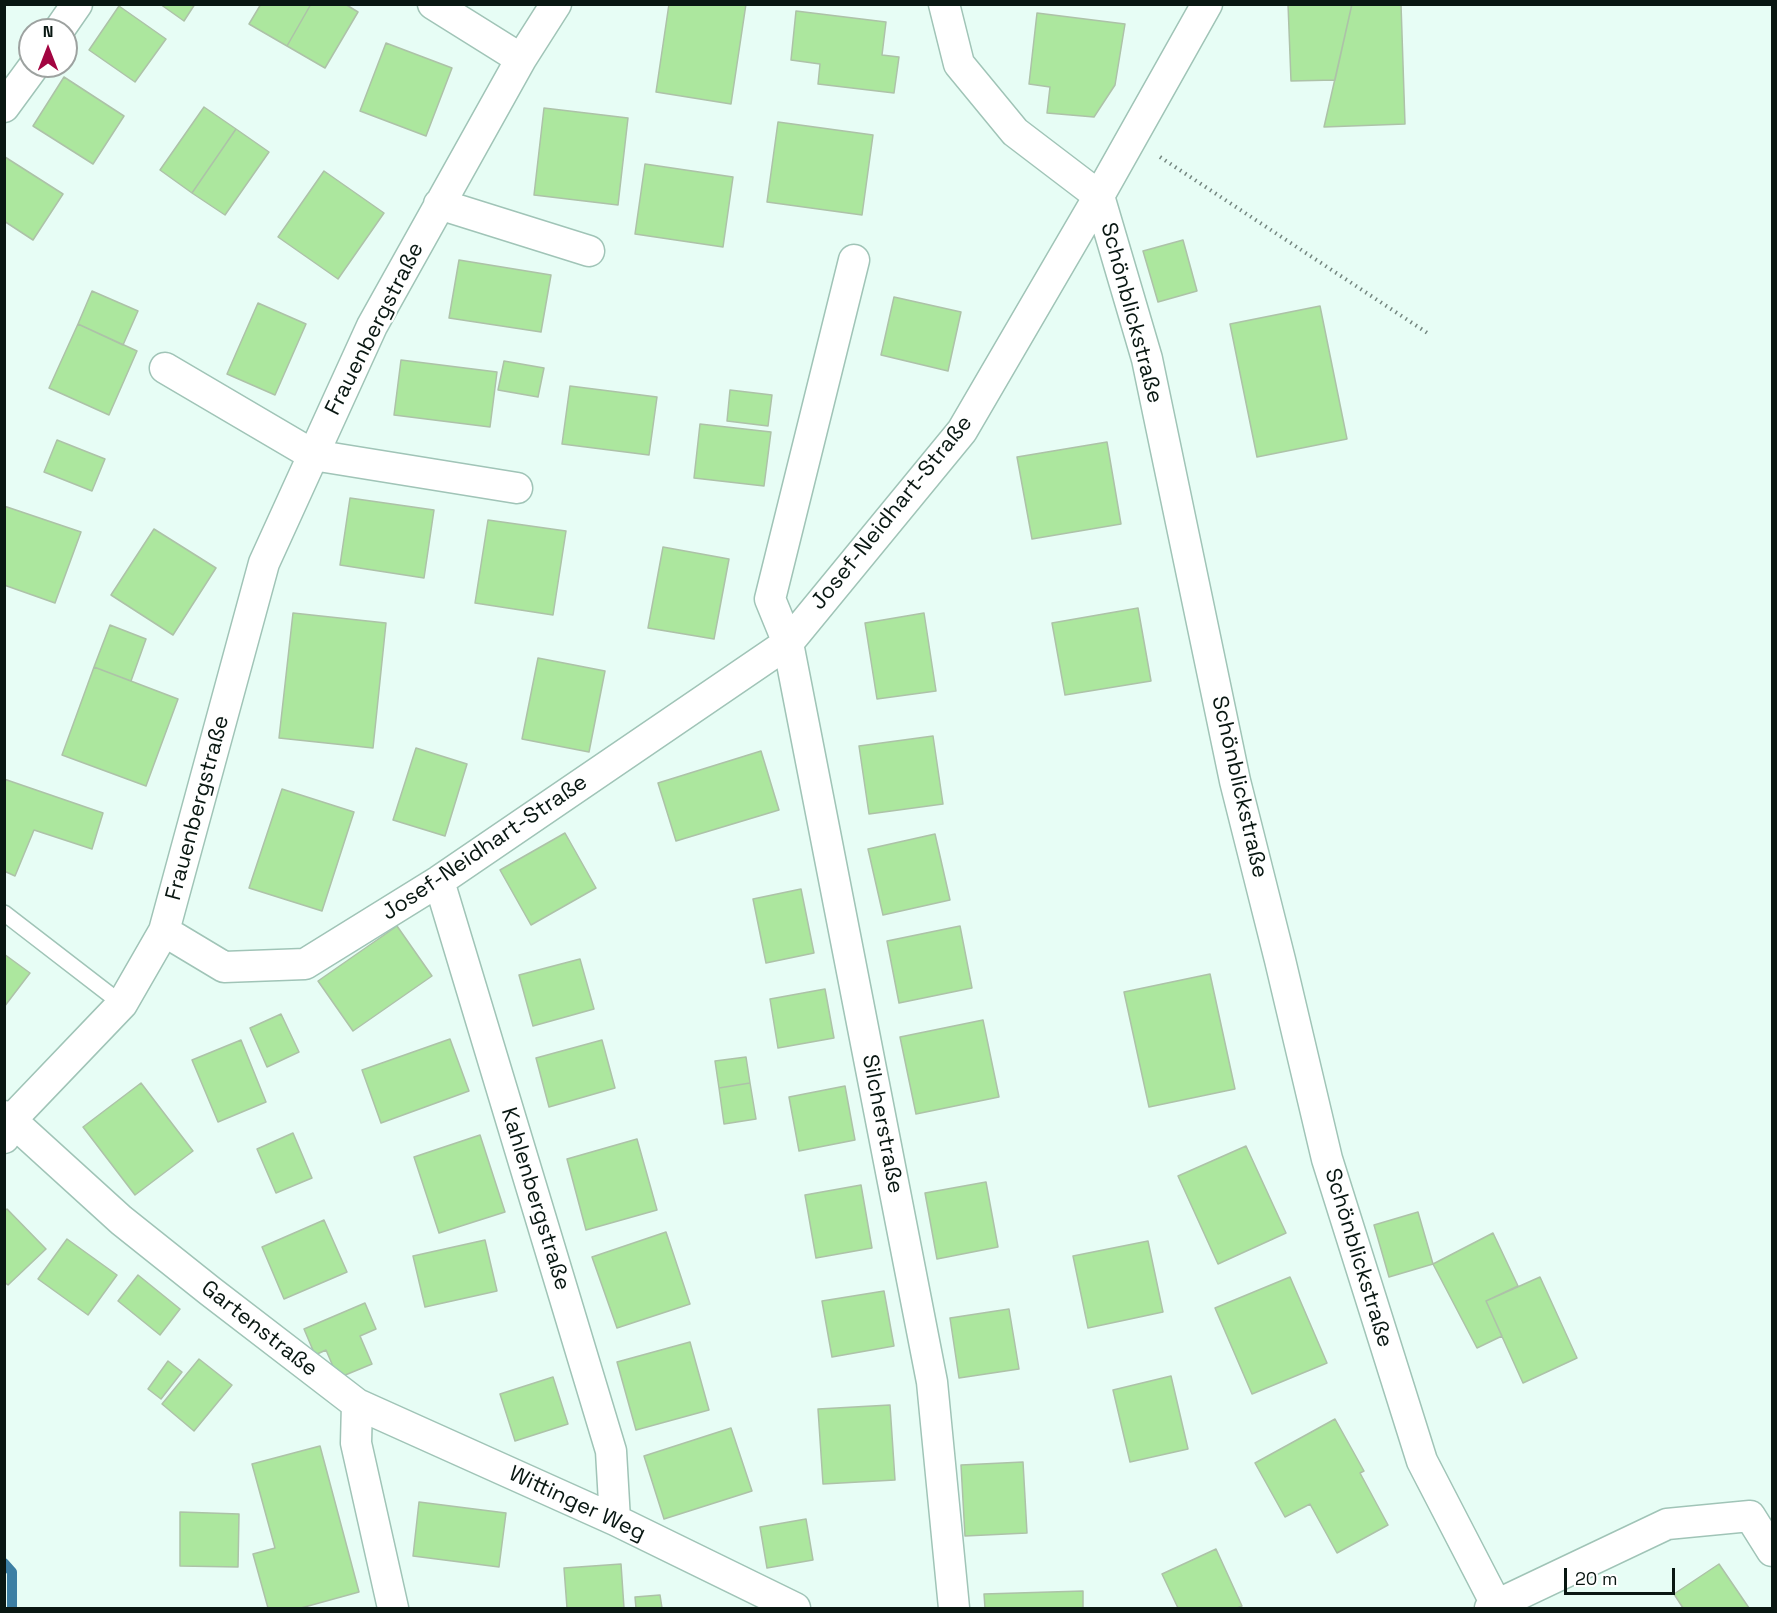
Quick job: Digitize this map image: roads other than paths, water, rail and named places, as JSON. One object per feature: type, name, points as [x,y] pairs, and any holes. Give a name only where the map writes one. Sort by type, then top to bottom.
[{"type":"street","points":[[67,18],[77,4]]},
{"type":"street","points":[[434,4],[521,59]]},
{"type":"street","name":"Frauenbergstraße","points":[[7,1125],[122,1004],[164,931],[264,563],[372,326],[521,59],[556,4]]},
{"type":"street","name":"Schönblickstraße","points":[[944,4],[959,64],[1016,132],[1099,196],[1147,359],[1234,781],[1280,960],[1327,1159],[1422,1461],[1494,1607]]},
{"type":"street","name":"Josef-Neidhart-Straße","points":[[164,931],[224,967],[305,964],[439,881],[788,643],[962,431],[1099,196],[1207,4]]},
{"type":"street","points":[[4,107],[25,78]]},
{"type":"street","points":[[439,204],[589,251]]},
{"type":"street","name":"Josef-Neidhart-Straße","points":[[788,643],[770,599],[854,260]]},
{"type":"street","points":[[165,368],[314,455],[518,488]]},
{"type":"street","name":"Silcherstraße","points":[[788,643],[932,1382],[954,1608]]},
{"type":"street","name":"Kahlenbergstraße","points":[[439,881],[611,1451],[615,1520]]},
{"type":"street","name":"Gartenstraße","points":[[7,1125],[210,1291],[357,1404]]},
{"type":"street","points":[[357,1404],[356,1443],[393,1608]]},
{"type":"street","name":"Wittinger Weg","points":[[357,1404],[615,1520],[784,1606]]},
{"type":"street","points":[[1494,1607],[1667,1524],[1750,1516],[1773,1551]]},
{"type":"lane","points":[[4,913],[122,1004]]},
{"type":"waterway","points":[[4,1563],[12,1572],[12,1608]]}]
